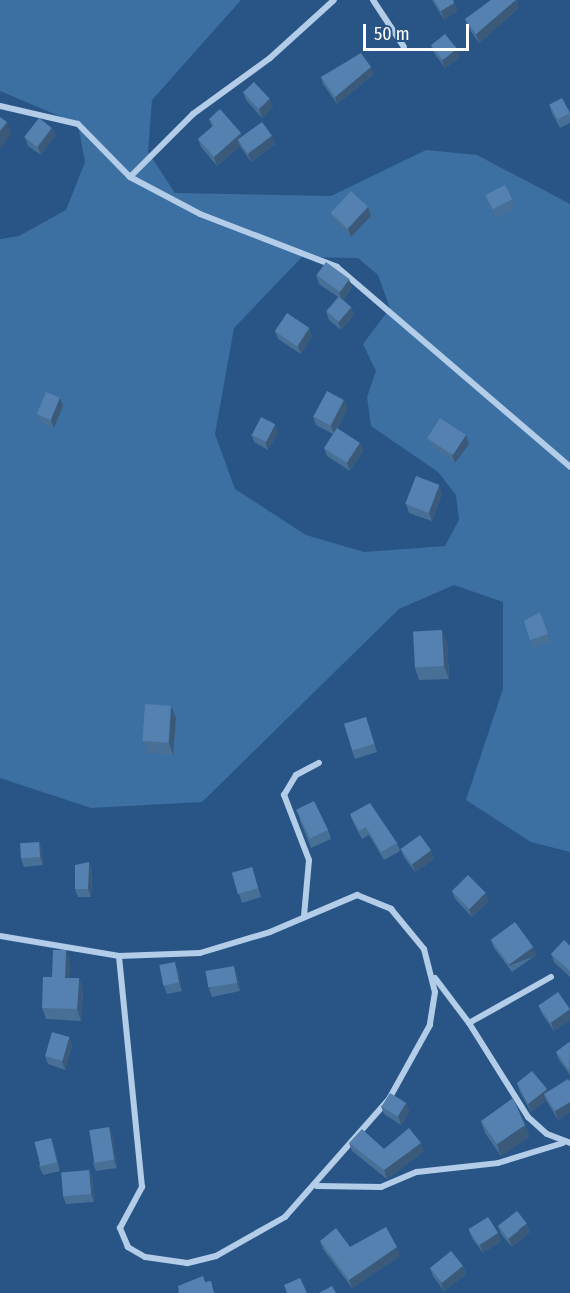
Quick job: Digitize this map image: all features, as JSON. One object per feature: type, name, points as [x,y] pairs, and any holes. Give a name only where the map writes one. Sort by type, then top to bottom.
[{"type":"street","points":[[130,177],[193,114],[270,58],[334,0]]},
{"type":"street","points":[[373,0],[404,47]]},
{"type":"street","points":[[0,106],[78,124],[130,177],[200,214],[337,267],[570,467]]},
{"type":"street","points":[[304,916],[309,860],[284,795],[296,775],[320,763]]},
{"type":"street","points":[[0,936],[119,956],[200,953],[304,916],[338,899],[357,895],[375,900],[411,928],[433,975],[469,1023],[528,1117],[566,1143]]},
{"type":"street","points":[[119,956],[142,1187],[120,1228],[128,1247],[145,1257],[187,1263],[216,1256],[285,1217],[317,1186],[389,1099],[412,1059],[430,1025],[433,975]]},
{"type":"street","points":[[469,1023],[551,977]]},
{"type":"street","points":[[317,1186],[381,1187],[417,1172],[498,1163],[566,1143]]},
{"type":"shaded area","points":[[0,0],[241,0],[152,100],[148,152],[175,193],[331,196],[426,150],[477,155],[570,204],[570,852],[531,842],[466,800],[503,689],[503,602],[454,585],[399,609],[202,802],[91,808],[0,778],[0,239],[19,236],[66,210],[85,162],[78,124],[0,91]],"holes":[[[302,257],[358,258],[378,275],[390,308],[363,344],[376,371],[367,397],[371,426],[438,472],[456,495],[459,520],[445,546],[364,552],[306,535],[235,489],[215,434],[234,328]]]},
{"type":"building","points":[[434,0],[453,0],[454,3],[441,11]]},
{"type":"building","points":[[491,0],[516,0],[476,34],[465,19]]},
{"type":"building","points":[[445,34],[457,49],[443,60],[431,45]]},
{"type":"building","points":[[361,53],[371,67],[335,97],[321,77]]},
{"type":"building","points":[[254,82],[270,99],[259,109],[243,92]]},
{"type":"building","points":[[562,98],[570,113],[558,120],[550,105]]},
{"type":"building","points":[[220,109],[241,133],[214,157],[198,139],[214,125],[209,119]]},
{"type":"building","points":[[0,117],[7,122],[0,131]]},
{"type":"building","points":[[39,118],[52,128],[37,147],[24,137]]},
{"type":"building","points":[[262,122],[272,136],[248,153],[238,140]]},
{"type":"building","points":[[505,185],[512,199],[493,209],[485,195]]},
{"type":"building","points":[[351,191],[368,207],[347,229],[331,213]]},
{"type":"building","points":[[326,262],[349,279],[340,292],[317,275]]},
{"type":"building","points":[[339,297],[351,307],[339,322],[327,312]]},
{"type":"building","points":[[287,313],[309,328],[297,346],[275,331]]},
{"type":"building","points":[[327,391],[344,400],[330,426],[313,417]]},
{"type":"building","points":[[46,392],[60,398],[50,420],[37,414]]},
{"type":"building","points":[[261,417],[275,424],[266,442],[252,435]]},
{"type":"building","points":[[440,418],[466,435],[453,455],[427,438]]},
{"type":"building","points":[[337,428],[360,443],[347,463],[324,448]]},
{"type":"building","points":[[416,476],[439,485],[429,513],[405,504]]},
{"type":"building","points":[[540,612],[548,634],[530,640],[524,621]]},
{"type":"building","points":[[442,630],[444,666],[415,667],[413,632]]},
{"type":"building","points":[[145,704],[171,706],[168,743],[142,741]]},
{"type":"building","points":[[366,717],[374,744],[352,751],[344,724]]},
{"type":"building","points":[[314,801],[328,830],[310,839],[296,810]]},
{"type":"building","points":[[370,803],[397,843],[381,852],[366,827],[359,831],[350,814]]},
{"type":"building","points":[[420,835],[431,850],[412,864],[401,849]]},
{"type":"building","points":[[39,842],[40,857],[21,858],[20,843]]},
{"type":"building","points":[[89,862],[88,889],[75,889],[75,865]]},
{"type":"building","points":[[252,867],[258,888],[238,894],[232,873]]},
{"type":"building","points":[[468,875],[486,893],[469,909],[452,891]]},
{"type":"building","points":[[515,922],[533,947],[509,965],[491,940]]},
{"type":"building","points":[[564,940],[570,946],[570,971],[551,954]]},
{"type":"building","points":[[53,950],[66,950],[65,978],[79,978],[77,1009],[42,1008],[43,977],[52,977]]},
{"type":"building","points":[[175,962],[179,983],[163,986],[159,965]]},
{"type":"building","points":[[234,966],[237,983],[208,988],[205,971]]},
{"type":"building","points":[[558,992],[570,1009],[550,1023],[538,1006]]},
{"type":"building","points":[[52,1032],[69,1037],[62,1061],[45,1056]]},
{"type":"building","points":[[570,1043],[569,1070],[556,1052]]},
{"type":"building","points":[[532,1071],[547,1089],[528,1104],[517,1083]]},
{"type":"building","points":[[568,1079],[570,1102],[555,1111],[544,1094]]},
{"type":"building","points":[[390,1093],[406,1103],[398,1117],[382,1107]]},
{"type":"building","points":[[513,1098],[525,1125],[497,1144],[481,1121]]},
{"type":"building","points":[[109,1127],[114,1160],[94,1163],[89,1130]]},
{"type":"building","points":[[409,1128],[421,1143],[384,1170],[349,1143],[362,1129],[384,1149]]},
{"type":"building","points":[[51,1138],[57,1162],[41,1166],[35,1142]]},
{"type":"building","points":[[89,1170],[91,1194],[63,1196],[61,1172]]},
{"type":"building","points":[[517,1211],[527,1224],[508,1238],[498,1226]]},
{"type":"building","points":[[488,1217],[498,1233],[479,1245],[468,1229]]},
{"type":"building","points":[[386,1227],[397,1247],[349,1280],[320,1241],[336,1228],[350,1247]]},
{"type":"building","points":[[451,1251],[463,1266],[442,1283],[430,1268]]},
{"type":"building","points":[[203,1276],[205,1282],[211,1281],[214,1293],[179,1293],[178,1286]]},
{"type":"building","points":[[300,1278],[307,1293],[287,1293],[284,1285]]},
{"type":"building","points":[[332,1286],[336,1293],[319,1293]]}]
